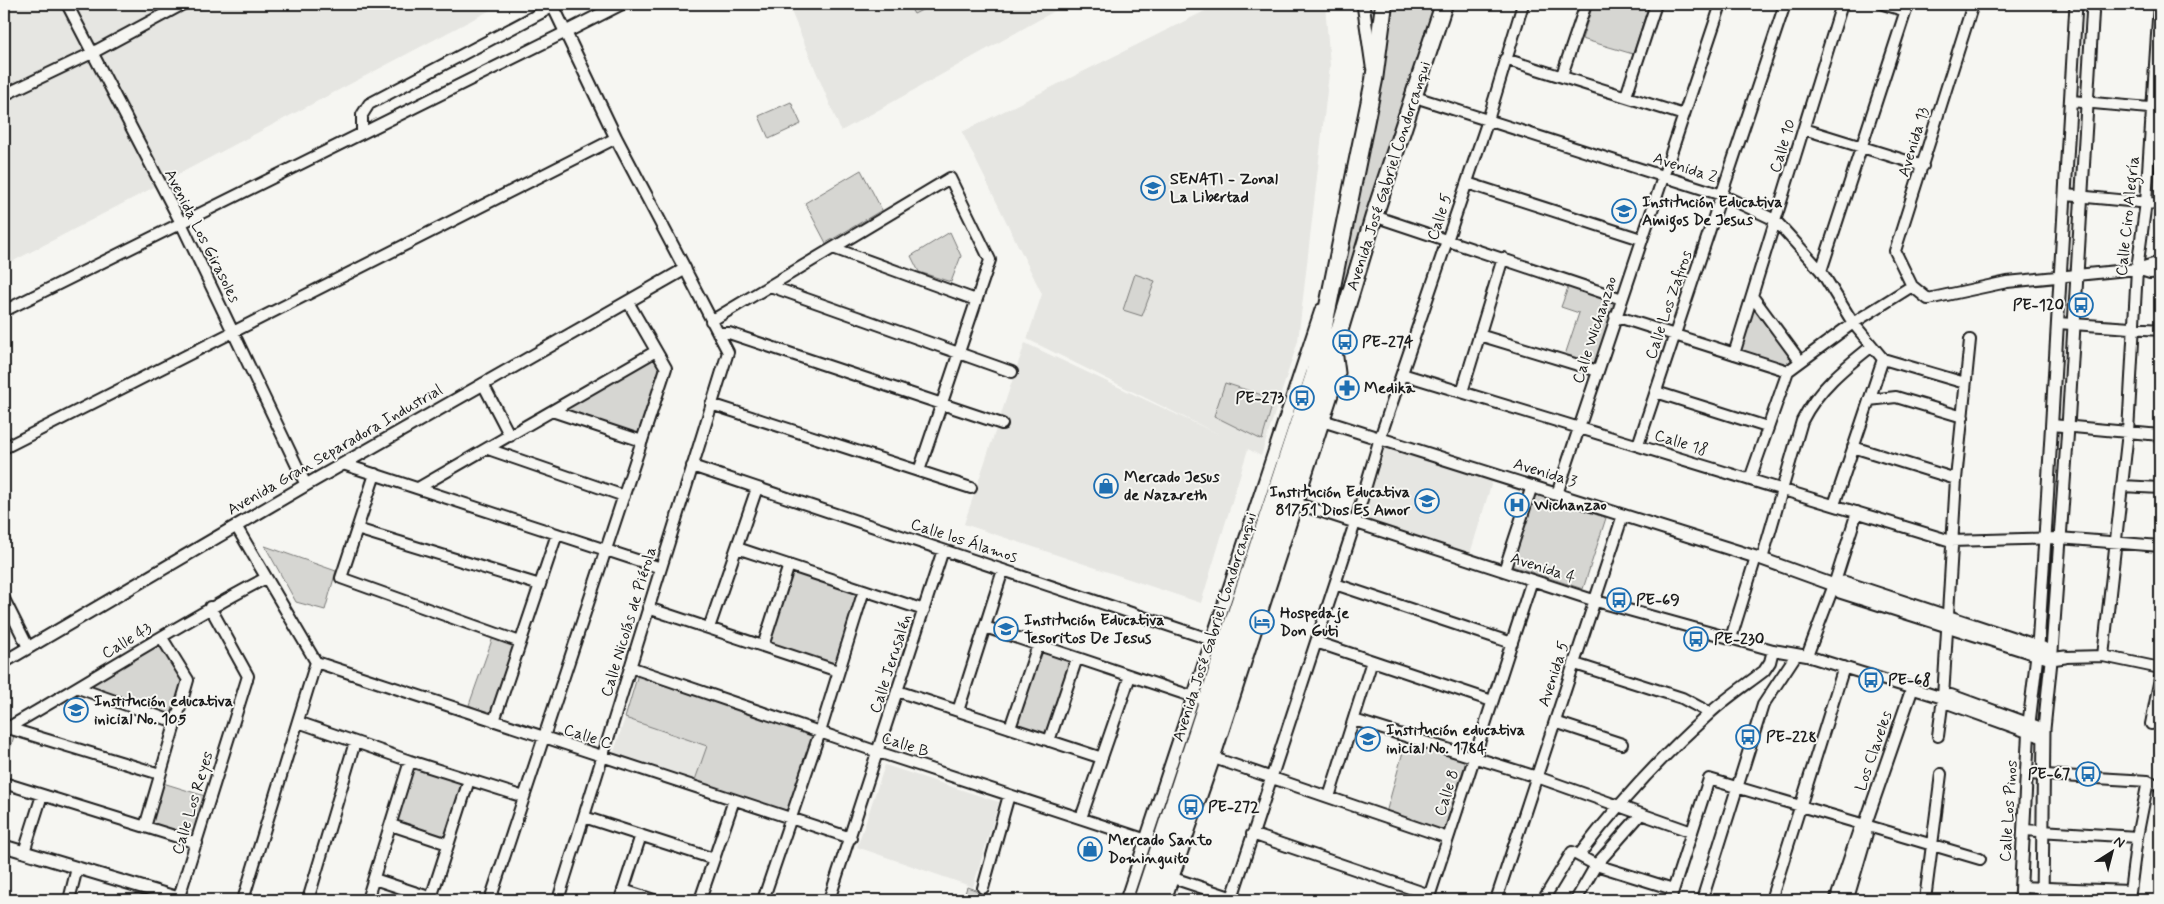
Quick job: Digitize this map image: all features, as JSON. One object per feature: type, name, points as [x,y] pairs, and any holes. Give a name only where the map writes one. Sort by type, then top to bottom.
[{"type":"highway","name":"Avenida José Gabriel Condorcanqui","points":[[1313,417],[1314,375],[1374,80],[1384,4]]},
{"type":"highway","name":"Avenida José Gabriel Condorcanqui","points":[[1142,900],[1159,844],[1203,754],[1336,348],[1374,216],[1415,97],[1444,4]]},
{"type":"highway","name":"Avenida José Gabriel Condorcanqui","points":[[1203,754],[1200,699],[1219,642],[1286,501]]},
{"type":"highway","name":"Avenida José Gabriel Condorcanqui","points":[[1156,900],[1168,877],[1159,844]]},
{"type":"street","name":"Avenida Los Girasoles","points":[[67,4],[181,223],[306,485]]},
{"type":"street","points":[[4,95],[92,53],[183,4]]},
{"type":"street","points":[[4,312],[621,4]]},
{"type":"street","points":[[1362,4],[1374,80]]},
{"type":"street","name":"Calle 5","points":[[1235,899],[1252,834],[1355,523],[1380,438],[1488,120],[1505,59],[1524,4]]},
{"type":"street","points":[[1562,75],[1586,4]]},
{"type":"street","points":[[1626,96],[1656,4]]},
{"type":"street","points":[[1662,176],[1721,4]]},
{"type":"street","name":"Calle Los Zafiros","points":[[1638,446],[1785,4]]},
{"type":"street","name":"Calle 10","points":[[1734,354],[1842,4]]},
{"type":"street","points":[[1821,271],[1907,8],[1884,4]]},
{"type":"street","name":"Avenida 13","points":[[1912,286],[1895,251],[1972,4]]},
{"type":"street","name":"Calle Los Pinos","points":[[2020,900],[2029,728],[2038,651],[2046,538],[2076,4]]},
{"type":"street","name":"Calle Los Pinos","points":[[2042,900],[2044,733],[2068,427],[2072,324],[2093,4]]},
{"type":"street","name":"Calle Ciro Alegría","points":[[2103,656],[2128,432],[2137,269],[2156,108],[2159,4]]},
{"type":"street","points":[[362,133],[362,115],[369,104],[555,5],[616,138],[718,333],[730,333],[1002,424]]},
{"type":"street","points":[[1505,59],[1562,75],[1684,115]]},
{"type":"street","name":"Avenida 2","points":[[1415,97],[1722,196],[1776,220],[1821,271],[1854,323],[1883,359]]},
{"type":"street","points":[[2071,101],[2156,108]]},
{"type":"street","points":[[1804,129],[1923,166]]},
{"type":"street","points":[[4,448],[232,330],[616,138]]},
{"type":"street","name":"Calle Wichanzao","points":[[1556,494],[1662,176]]},
{"type":"street","points":[[711,321],[950,178],[990,260],[919,471]]},
{"type":"street","points":[[1467,183],[1641,239]]},
{"type":"street","points":[[2066,195],[2160,204]]},
{"type":"street","points":[[1374,216],[1622,298]]},
{"type":"street","points":[[834,248],[976,300]]},
{"type":"street","points":[[1462,392],[1503,258]]},
{"type":"street","points":[[1750,480],[1788,371],[1854,323],[1912,286],[1928,299],[2007,282],[2137,269],[2160,262]]},
{"type":"street","name":"Avenida José Gabriel Condorcanqui","points":[[1219,642],[1306,352],[1337,268]]},
{"type":"street","name":"Avenida Gran Separadora Industrial","points":[[4,662],[306,485],[685,269]]},
{"type":"street","points":[[2137,269],[2150,273],[2160,272]]},
{"type":"street","points":[[770,286],[1012,372]]},
{"type":"street","points":[[1752,296],[1800,361]]},
{"type":"street","points":[[490,900],[666,368],[628,302]]},
{"type":"street","points":[[1616,316],[1788,371]]},
{"type":"street","points":[[2058,323],[2160,330]]},
{"type":"street","name":"Calle Nicolás de Piérola","points":[[558,900],[728,352],[718,333]]},
{"type":"street","points":[[1479,335],[1598,371]]},
{"type":"street","points":[[1938,736],[1943,698],[1946,614],[1956,479],[1970,340]]},
{"type":"street","points":[[1731,638],[1783,489],[1802,421],[1812,400],[1846,366],[1872,346]]},
{"type":"street","points":[[418,488],[656,351]]},
{"type":"street","points":[[1834,505],[1883,359],[1965,383]]},
{"type":"street","name":"Calle 18","points":[[1402,374],[1951,541],[2059,538],[2160,546]]},
{"type":"street","points":[[483,384],[510,436]]},
{"type":"street","points":[[1656,392],[1767,427]]},
{"type":"street","points":[[1869,400],[1896,397],[1963,418]]},
{"type":"street","points":[[711,404],[971,488]]},
{"type":"street","points":[[552,411],[642,441]]},
{"type":"street","name":"Avenida José Gabriel Condorcanqui","points":[[1286,501],[1313,417]]},
{"type":"street","name":"Avenida 3","points":[[1313,417],[1759,558],[1834,585],[1840,592],[1946,627],[2038,651]]},
{"type":"street","points":[[2052,426],[2160,435]]},
{"type":"street","points":[[1853,447],[1956,479]]},
{"type":"street","points":[[488,449],[624,496]]},
{"type":"street","points":[[343,464],[661,568]]},
{"type":"street","name":"Calle los Álamos","points":[[692,466],[1219,642]]},
{"type":"street","points":[[375,474],[341,578],[520,642]]},
{"type":"street","points":[[1504,571],[1532,486]]},
{"type":"street","points":[[2122,486],[2160,488]]},
{"type":"street","points":[[709,628],[757,488]]},
{"type":"street","name":"Avenida 4","points":[[1286,501],[1596,601],[1773,650],[1801,655],[1943,698],[1950,695],[2044,733]]},
{"type":"street","points":[[1702,900],[1763,705],[1801,655],[1834,585],[1857,512]]},
{"type":"street","name":"Avenida 5","points":[[1497,900],[1624,515]]},
{"type":"street","points":[[236,526],[316,662],[243,900]]},
{"type":"street","points":[[357,529],[540,585]]},
{"type":"street","points":[[494,721],[557,534]]},
{"type":"street","points":[[737,548],[924,610]]},
{"type":"street","name":"Calle Jerusalén","points":[[829,900],[851,838],[943,550]]},
{"type":"street","points":[[763,646],[789,565]]},
{"type":"street","points":[[958,711],[1003,570]]},
{"type":"street","name":"Calle 43","points":[[6,729],[162,638],[210,607],[266,578]]},
{"type":"street","name":"Calle 8","points":[[1429,898],[1532,580]]},
{"type":"street","name":"Avenida 3","points":[[1834,585],[1844,582],[1946,614],[2038,651]]},
{"type":"street","points":[[1335,584],[1512,643]]},
{"type":"street","points":[[763,900],[820,732],[864,590]]},
{"type":"street","points":[[4,599],[28,647]]},
{"type":"street","name":"Calle Los Reyes","points":[[181,900],[248,676],[210,607]]},
{"type":"street","points":[[648,608],[838,671]]},
{"type":"street","points":[[985,627],[1200,699]]},
{"type":"street","points":[[145,827],[188,680],[162,638]]},
{"type":"street","points":[[1316,642],[1492,701]]},
{"type":"street","points":[[1010,728],[1038,645]]},
{"type":"street","points":[[1579,855],[1617,806],[1710,713],[1764,671],[1770,662],[1773,650]]},
{"type":"street","points":[[2038,651],[2065,657],[2103,656],[2160,668]]},
{"type":"street","points":[[1049,741],[1077,658]]},
{"type":"street","points":[[1329,797],[1372,661]]},
{"type":"street","name":"Calle C","points":[[316,662],[602,758],[851,838]]},
{"type":"street","points":[[1574,664],[1682,698],[1710,713]]},
{"type":"street","name":"Calle B","points":[[630,667],[878,752],[1159,844]]},
{"type":"street","points":[[1771,900],[1844,668]]},
{"type":"street","points":[[1081,818],[1130,676]]},
{"type":"street","points":[[2151,724],[2160,678]]},
{"type":"street","points":[[78,688],[175,722]]},
{"type":"street","name":"Los Claveles","points":[[1846,900],[1866,835],[1865,825],[1912,688]]},
{"type":"street","points":[[898,691],[1102,758]]},
{"type":"street","name":"Avenida José Gabriel Condorcanqui","points":[[1126,900],[1159,844],[1200,699]]},
{"type":"street","points":[[1354,720],[1537,777],[1692,832]]},
{"type":"street","points":[[298,722],[410,761],[524,797]]},
{"type":"street","points":[[1555,722],[1622,744]]},
{"type":"street","points":[[6,729],[160,774]]},
{"type":"street","points":[[308,900],[355,742]]},
{"type":"street","points":[[1203,754],[1448,838]]},
{"type":"street","name":"Avenida José Gabriel Condorcanqui","points":[[1165,900],[1168,877],[1203,754]]},
{"type":"street","points":[[367,900],[410,761]]},
{"type":"street","points":[[1925,900],[1941,774]]},
{"type":"street","points":[[2028,774],[2148,781],[2160,786]]},
{"type":"street","points":[[1670,900],[1709,779],[1980,859]]},
{"type":"street","points":[[374,879],[434,899],[448,844],[469,780]]},
{"type":"street","points":[[2020,886],[2130,896],[2137,837],[2148,781]]},
{"type":"street","points":[[4,783],[197,843]]},
{"type":"street","points":[[24,852],[42,795]]},
{"type":"street","points":[[983,888],[1009,795]]},
{"type":"street","points":[[700,900],[734,800]]},
{"type":"street","points":[[1576,900],[1596,865],[1641,814]]},
{"type":"street","points":[[584,817],[714,859]]},
{"type":"street","points":[[390,825],[448,844]]},
{"type":"street","name":"Los Claveles","points":[[1836,900],[1858,831],[1865,825]]},
{"type":"street","points":[[2024,830],[2137,837]]},
{"type":"street","points":[[1252,834],[1429,898]]},
{"type":"street","points":[[620,900],[641,835]]},
{"type":"street","points":[[4,846],[181,900]]},
{"type":"street","points":[[1543,900],[1572,852],[1596,865],[1673,889]]},
{"type":"street","points":[[69,900],[78,868]]},
{"type":"street","points":[[1168,877],[1235,899]]},
{"type":"street","points":[[623,890],[654,900]]},
{"type":"shaded area","points":[[4,4],[502,4],[4,266]]},
{"type":"shaded area","points":[[788,4],[1067,4],[841,131]]},
{"type":"shaded area","points":[[908,4],[934,4],[914,14]]},
{"type":"shaded area","name":"SENATI - Zonal La Libertad","points":[[1219,4],[1325,4],[1330,65],[1298,341],[1261,456],[1248,449],[1201,603],[964,524],[1025,343],[1218,434],[1027,339],[1042,294],[962,132]]},
{"type":"shaded area","points":[[1391,4],[1438,4],[1322,362]]},
{"type":"shaded area","points":[[1593,4],[1649,4],[1633,54],[1582,39]]},
{"type":"shaded area","points":[[791,102],[801,124],[769,139],[759,116]]},
{"type":"shaded area","points":[[861,170],[882,210],[826,243],[805,203]]},
{"type":"shaded area","points":[[950,232],[961,256],[951,282],[919,272],[911,256]]},
{"type":"shaded area","points":[[1135,274],[1155,281],[1142,316],[1123,310]]},
{"type":"shaded area","points":[[1569,285],[1617,301],[1596,366],[1565,355],[1579,313],[1561,307]]},
{"type":"shaded area","points":[[1752,296],[1800,361],[1788,371],[1734,354]]},
{"type":"shaded area","points":[[654,355],[662,369],[641,435],[559,411]]},
{"type":"shaded area","points":[[1225,383],[1274,399],[1262,440],[1214,416]]},
{"type":"shaded area","name":"Institución Educativa 81751 Dios Es Amor","points":[[1385,448],[1492,482],[1470,554],[1363,520]]},
{"type":"shaded area","points":[[1533,493],[1606,518],[1583,589],[1509,565]]},
{"type":"shaded area","points":[[265,546],[336,571],[325,610],[296,602]]},
{"type":"shaded area","points":[[792,570],[858,593],[835,666],[767,644]]},
{"type":"shaded area","points":[[493,637],[516,645],[491,714],[469,705]]},
{"type":"shaded area","points":[[160,645],[183,681],[172,716],[85,688]]},
{"type":"shaded area","points":[[1039,650],[1071,661],[1046,737],[1015,726]]},
{"type":"shaded area","points":[[638,674],[815,733],[788,815],[694,783],[707,746],[625,718]]},
{"type":"shaded area","points":[[625,718],[707,746],[694,783],[613,755]]},
{"type":"shaded area","points":[[7,733],[14,736],[4,769],[4,735]]},
{"type":"shaded area","points":[[1406,741],[1466,761],[1444,831],[1386,813]]},
{"type":"shaded area","points":[[885,765],[999,802],[973,887],[857,847]]},
{"type":"shaded area","points":[[412,766],[464,783],[445,840],[394,823]]},
{"type":"shaded area","points":[[163,783],[205,796],[193,837],[151,824]]},
{"type":"shaded area","points":[[967,887],[998,898],[997,900],[963,900]]},
{"type":"place","name":"SENATI - Zonal La Libertad","points":[[1153,188]]},
{"type":"place","name":"Institución Educativa Amigos De Jesus","points":[[1624,211]]},
{"type":"place","name":"PE-120","points":[[2081,305]]},
{"type":"place","name":"PE-274","points":[[1345,342]]},
{"type":"place","name":"Medika","points":[[1347,388]]},
{"type":"place","name":"PE-273","points":[[1302,398]]},
{"type":"place","name":"Mercado Jesus de Nazareth","points":[[1106,486]]},
{"type":"place","name":"Institución Educativa 81751 Dios Es Amor","points":[[1427,501]]},
{"type":"place","name":"Wichanzao","points":[[1517,505]]},
{"type":"place","name":"PE-69","points":[[1619,600]]},
{"type":"place","name":"Hospedaje Don Guti","points":[[1262,622]]},
{"type":"place","name":"Institución Educativa Tesoritos De Jesus","points":[[1006,629]]},
{"type":"place","name":"PE-230","points":[[1696,639]]},
{"type":"place","name":"PE-68","points":[[1871,680]]},
{"type":"place","name":"Institución educativa inicial No. 105","points":[[76,710]]},
{"type":"place","name":"PE-228","points":[[1748,737]]},
{"type":"place","name":"Institución educativa inicial No. 1784","points":[[1368,739]]},
{"type":"place","name":"PE-67","points":[[2088,774]]},
{"type":"place","name":"PE-272","points":[[1191,807]]},
{"type":"place","name":"Mercado Santo Dominguito","points":[[1090,849]]}]
